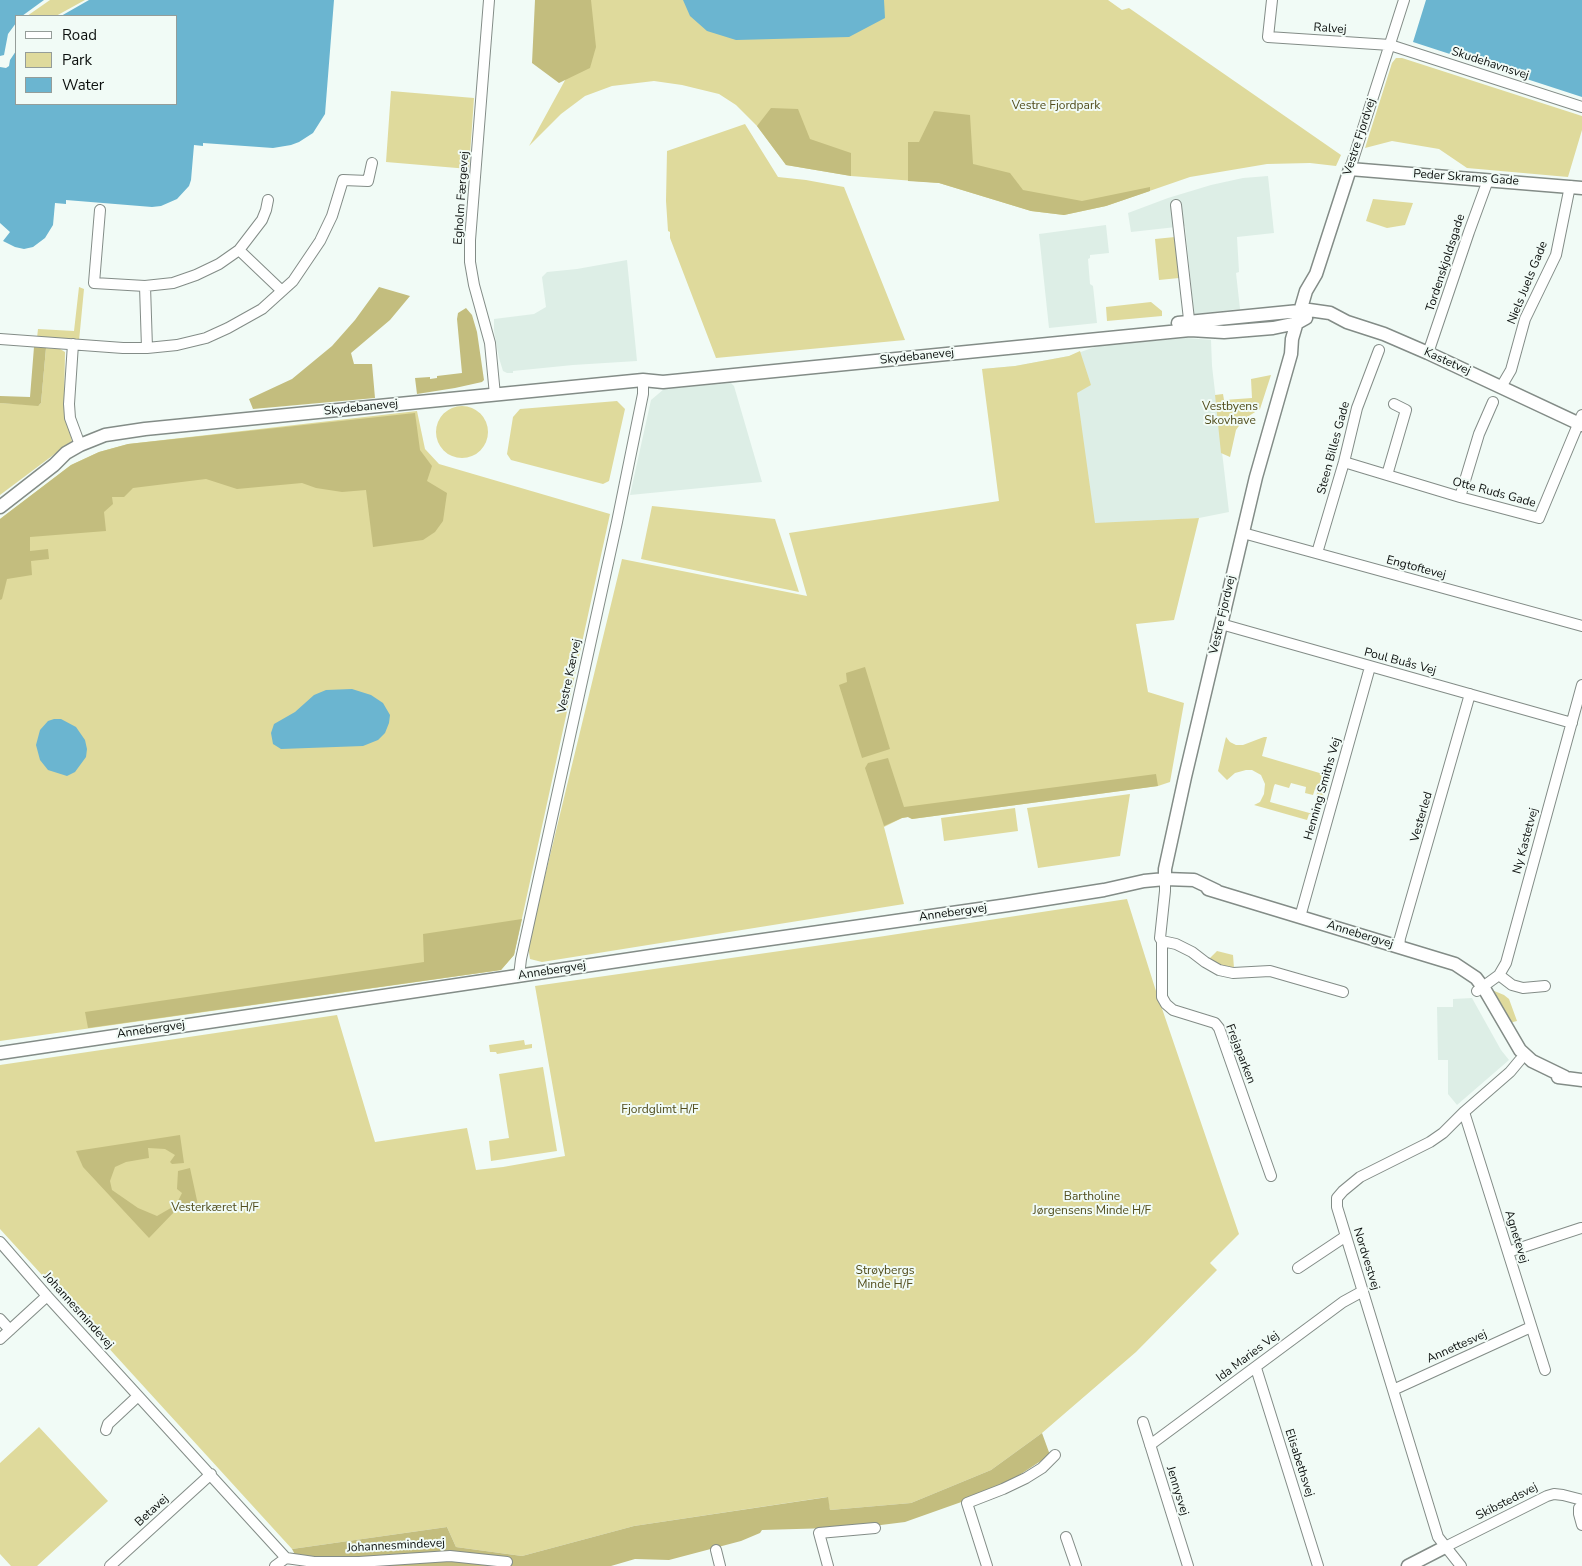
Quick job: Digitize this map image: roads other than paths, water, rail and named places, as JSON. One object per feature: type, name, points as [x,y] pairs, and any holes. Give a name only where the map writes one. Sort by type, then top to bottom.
[{"type":"street","name":"Egholm Færgevej","points":[[489,0],[470,240],[470,262],[474,286],[490,343],[495,395]]},
{"type":"street","name":"Ralvej","points":[[1272,0],[1268,37],[1390,45]]},
{"type":"street","name":"Vestre Fjordvej","points":[[1165,882],[1165,869],[1169,850],[1221,624],[1272,418],[1291,354],[1292,339],[1315,290],[1316,274],[1404,0]]},
{"type":"street","name":"Skudehavnsvej","points":[[1390,45],[1582,108]]},
{"type":"street","points":[[0,339],[146,348],[178,345],[206,338],[262,309],[293,281],[320,241],[332,216],[343,180],[368,181],[372,163]]},
{"type":"street","name":"Peder Skrams Gade","points":[[1350,169],[1576,187]]},
{"type":"street","name":"Tordenskjoldsgade","points":[[1428,353],[1488,180]]},
{"type":"street","name":"Niels Juels Gade","points":[[1501,387],[1511,370],[1525,319],[1556,255],[1576,187]]},
{"type":"street","points":[[100,210],[94,283],[145,286],[173,283],[219,264],[239,250],[262,220],[268,200]]},
{"type":"street","points":[[1176,205],[1189,326]]},
{"type":"street","points":[[239,250],[282,291]]},
{"type":"street","points":[[145,286],[146,348]]},
{"type":"street","name":"Kastetvej","points":[[1303,316],[1330,313],[1347,322],[1384,334],[1581,421]]},
{"type":"street","name":"Skydebanevej","points":[[0,507],[54,465],[66,453],[105,435],[146,429],[644,380],[663,382],[1189,326],[1224,332],[1280,328],[1303,316]]},
{"type":"street","points":[[73,344],[69,404],[70,418],[80,445]]},
{"type":"street","name":"Steen Billes Gade","points":[[1317,554],[1344,462],[1357,408],[1379,350]]},
{"type":"street","name":"Vestre Kærvej","points":[[519,976],[642,401],[644,380]]},
{"type":"street","points":[[1460,497],[1479,434],[1493,402]]},
{"type":"street","points":[[1387,475],[1406,410],[1394,404]]},
{"type":"street","name":"Otte Ruds Gade","points":[[1344,462],[1460,497],[1539,518],[1581,421]]},
{"type":"street","name":"Engtoftevej","points":[[1243,533],[1582,626]]},
{"type":"street","name":"Poul Buås Vej","points":[[1221,624],[1572,723]]},
{"type":"street","name":"Henning Smiths Vej","points":[[1300,917],[1370,667]]},
{"type":"street","name":"Ny Kastetvej","points":[[1480,989],[1499,976],[1506,964],[1582,685]]},
{"type":"street","name":"Vesterled","points":[[1399,947],[1470,694]]},
{"type":"street","name":"Annebergvej","points":[[0,1053],[1104,890],[1147,889],[1165,882],[1217,891],[1455,964],[1476,978],[1509,1047],[1520,1060],[1540,1073],[1553,1077],[1582,1080]]},
{"type":"street","name":"Frejaparken","points":[[1165,882],[1160,938],[1162,941],[1162,997],[1166,1004],[1174,1010],[1215,1023],[1219,1028],[1270,1176]]},
{"type":"street","points":[[1162,941],[1176,944],[1192,952],[1219,970],[1233,973],[1270,971],[1343,992]]},
{"type":"street","points":[[1499,976],[1512,985],[1523,988],[1544,986]]},
{"type":"street","name":"Annebergvej","points":[[1480,989],[1520,1050],[1532,1061],[1565,1077]]},
{"type":"street","name":"Nordvestvej","points":[[1460,1566],[1438,1537],[1337,1207],[1337,1198],[1342,1190],[1360,1177],[1430,1142],[1443,1133],[1510,1072],[1520,1060]]},
{"type":"street","name":"Agnetevej","points":[[1464,1112],[1545,1370]]},
{"type":"street","points":[[1508,1252],[1581,1228]]},
{"type":"street","points":[[1298,1268],[1346,1236]]},
{"type":"street","name":"Johannesmindevej","points":[[0,1242],[286,1558],[314,1562],[359,1562],[450,1556],[507,1562]]},
{"type":"street","name":"Ida Maries Vej","points":[[1150,1445],[1343,1302],[1363,1291]]},
{"type":"street","points":[[0,1339],[47,1296]]},
{"type":"street","points":[[0,1319],[10,1330]]},
{"type":"street","name":"Annettesvej","points":[[1393,1390],[1531,1327]]},
{"type":"street","name":"Elisabethsvej","points":[[1256,1368],[1318,1566]]},
{"type":"street","points":[[106,1430],[108,1424],[138,1396]]},
{"type":"street","name":"Jennysvej","points":[[1143,1422],[1188,1566]]},
{"type":"street","points":[[987,1566],[967,1502],[1003,1489],[1026,1478],[1042,1468],[1055,1455]]},
{"type":"street","name":"Betavej","points":[[110,1566],[210,1474]]},
{"type":"street","name":"Skibstedsvej","points":[[1446,1547],[1546,1496],[1554,1494],[1563,1495],[1581,1504]]},
{"type":"street","points":[[1581,1504],[1579,1514],[1582,1525]]},
{"type":"street","points":[[828,1566],[819,1533],[874,1528]]},
{"type":"street","points":[[1066,1537],[1076,1566]]},
{"type":"street","points":[[1408,1566],[1446,1547]]},
{"type":"street","points":[[716,1550],[720,1566]]},
{"type":"street","points":[[275,1566],[286,1558]]},
{"type":"water","points":[[0,0],[44,0],[23,15],[15,15],[15,24],[8,34],[4,55],[0,56]]},
{"type":"water","points":[[89,0],[334,0],[325,114],[313,133],[291,145],[273,148],[203,143],[203,146],[194,145],[189,186],[177,199],[161,206],[152,207],[66,200],[66,204],[55,203],[53,225],[45,238],[33,247],[24,249],[15,247],[3,241],[10,232],[0,223],[0,67],[6,68],[9,66],[10,60],[15,52],[15,105],[178,105],[178,15],[63,15]]},
{"type":"water","points":[[683,0],[884,0],[885,18],[849,37],[736,40],[707,31],[690,16]]},
{"type":"water","points":[[1426,0],[1582,0],[1582,97],[1413,42]]},
{"type":"water","points":[[352,689],[371,695],[383,703],[390,715],[385,733],[378,740],[363,746],[281,749],[273,744],[271,733],[274,724],[295,712],[314,695],[326,690]]},
{"type":"water","points":[[61,719],[76,727],[85,740],[86,757],[75,772],[67,776],[48,770],[40,760],[36,745],[40,730],[48,721]]},
{"type":"park label","name":"Vestre Fjordpark","points":[[1056,106]]},
{"type":"park label","name":"Vestbyens Skovhave","points":[[1230,414]]},
{"type":"park label","name":"Fjordglimt H/F","points":[[660,1110]]},
{"type":"park label","name":"Bartholine Jørgensens Minde H/F","points":[[1092,1204]]},
{"type":"park label","name":"Vesterkæret H/F","points":[[215,1208]]},
{"type":"park label","name":"Strøybergs Minde H/F","points":[[885,1278]]}]
